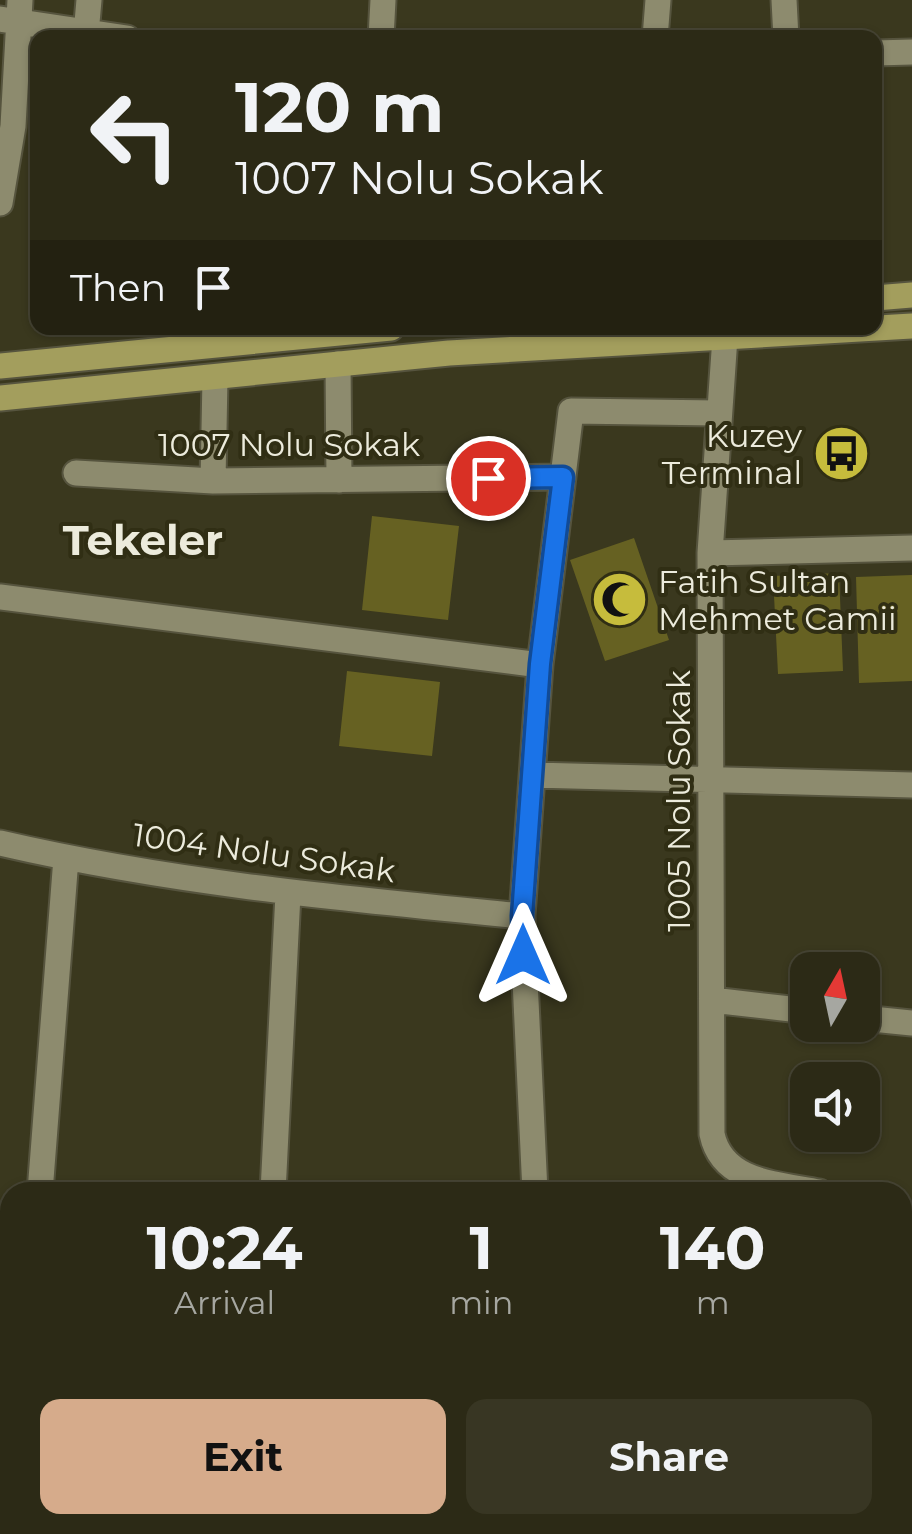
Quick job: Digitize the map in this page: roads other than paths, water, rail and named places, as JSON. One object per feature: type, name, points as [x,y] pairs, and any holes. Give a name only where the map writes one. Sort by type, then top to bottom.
[{"type":"main road","points":[[882,297],[912,295]]},
{"type":"main road","points":[[882,328],[912,326]]},
{"type":"main road","points":[[0,366],[319,335]]},
{"type":"main road","points":[[0,398],[449,353],[758,335]]},
{"type":"street","points":[[86,30],[89,0]]},
{"type":"street","points":[[381,30],[383,0]]},
{"type":"street","points":[[656,30],[658,0]]},
{"type":"street","points":[[784,0],[786,30]]},
{"type":"street","points":[[0,204],[13,126],[12,14],[71,30]]},
{"type":"street","points":[[882,53],[912,52]]},
{"type":"street","name":"1005 Nolu Sokak","points":[[724,337],[710,553],[712,1134],[716,1151],[736,1171],[771,1182]]},
{"type":"street","points":[[338,364],[339,480]]},
{"type":"street","points":[[212,481],[215,378]]},
{"type":"street","points":[[535,1182],[522,916],[540,664],[571,411],[718,413]]},
{"type":"street","name":"1007 Nolu Sokak","points":[[76,473],[212,481],[563,477]]},
{"type":"street","points":[[710,553],[912,548]]},
{"type":"street","points":[[0,597],[540,664]]},
{"type":"street","points":[[533,775],[912,785]]},
{"type":"street","name":"1004 Nolu Sokak","points":[[0,843],[66,858],[288,894],[522,916]]},
{"type":"street","points":[[41,1182],[66,858]]},
{"type":"street","points":[[274,1182],[288,894]]},
{"type":"street","points":[[712,1000],[790,1009]]},
{"type":"street","points":[[880,1020],[912,1024]]},
{"type":"place","name":"Kuzey Terminal","points":[[841,454]]},
{"type":"place","name":"Fatih Sultan Mehmet Camii","points":[[619,600]]},
{"type":"district","name":"Tekeler","points":[[143,540]]}]
